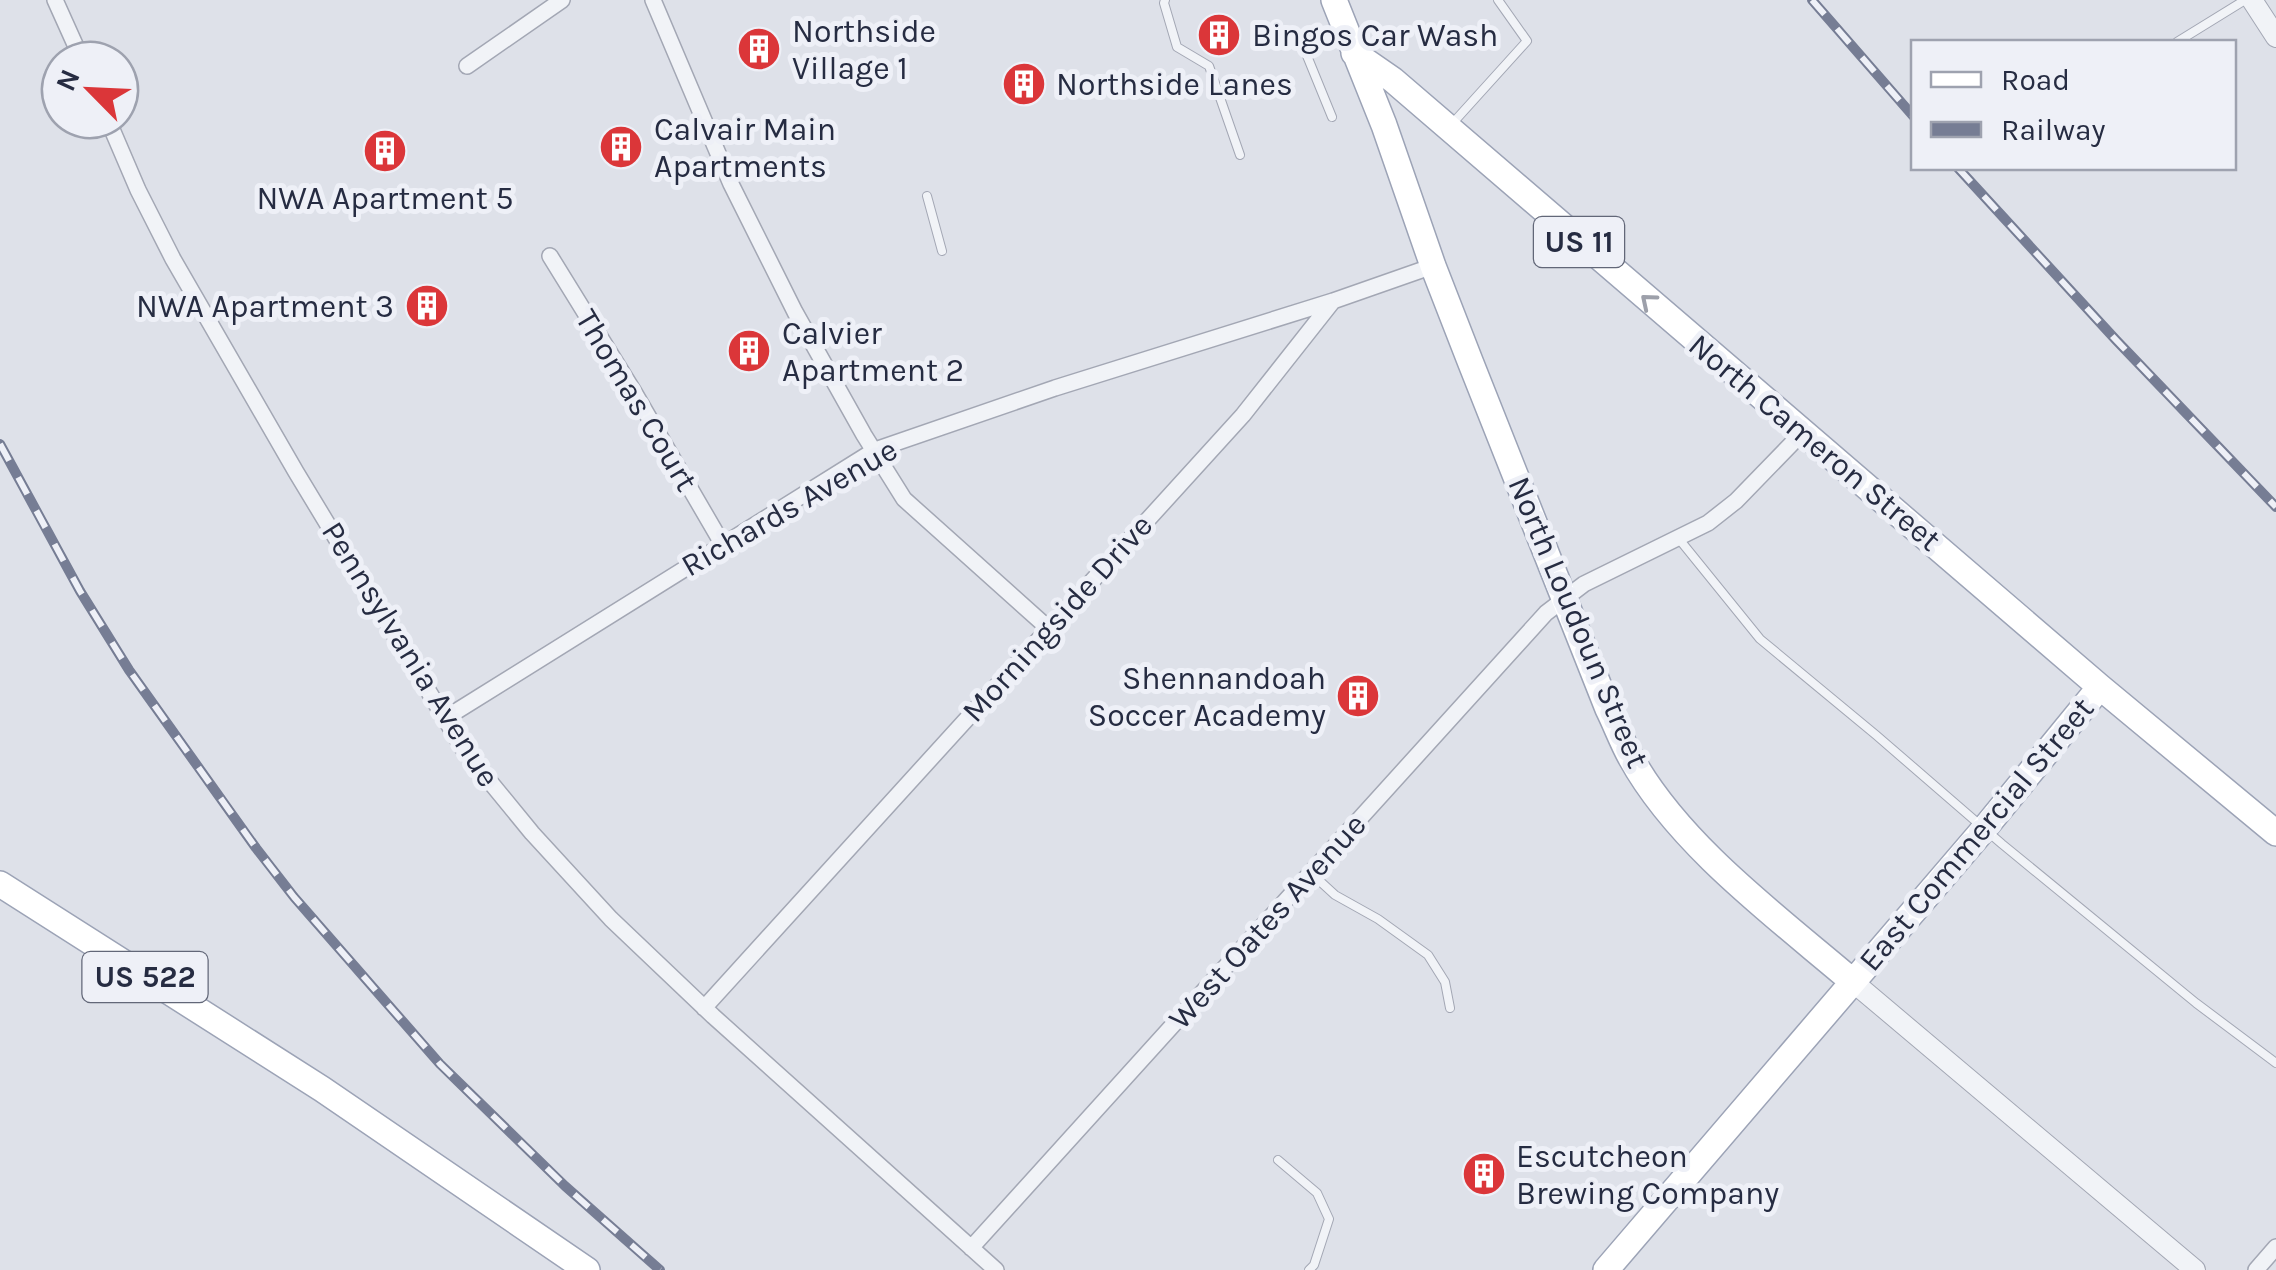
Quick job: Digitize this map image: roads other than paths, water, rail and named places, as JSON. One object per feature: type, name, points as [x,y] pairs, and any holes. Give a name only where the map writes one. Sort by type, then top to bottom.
[{"type":"main road","name":"North Loudoun Street","points":[[1334,0],[1374,98],[1433,266],[1608,709],[1631,758],[1700,848],[1852,981]]},
{"type":"main road","name":"North Cameron Street","points":[[1349,41],[2100,687],[2276,833]]},
{"type":"main road","points":[[1374,98],[1400,87]]},
{"type":"main road","name":"East Commercial Street","points":[[1606,1270],[1984,829],[2100,687]]},
{"type":"main road","name":"US 522","points":[[0,884],[404,1143],[587,1270]]},
{"type":"main road","name":"US 522","points":[[0,892],[34,906]]},
{"type":"street","points":[[55,0],[73,40]]},
{"type":"street","points":[[467,66],[562,0]]},
{"type":"street","points":[[653,0],[731,184],[795,312],[904,499],[1048,628]]},
{"type":"street","points":[[2249,0],[2276,37]]},
{"type":"street","name":"Pennsylvania Avenue","points":[[117,140],[173,259],[464,750],[532,833],[610,918],[704,1008],[996,1270]]},
{"type":"street","name":"Thomas Court","points":[[550,256],[723,545]]},
{"type":"street","points":[[1334,302],[1433,266]]},
{"type":"street","name":"Richards Avenue","points":[[444,718],[875,450],[1055,388],[1334,302]]},
{"type":"street","name":"Morningside Drive","points":[[704,1008],[1243,414],[1334,302]]},
{"type":"street","name":"West Oates Avenue","points":[[971,1248],[1546,613],[1584,584],[1708,523],[1736,501],[1803,432]]},
{"type":"street","name":"North Loudoun Street","points":[[1852,981],[2194,1270]]},
{"type":"street","points":[[2256,1270],[2276,1246]]},
{"type":"lane","points":[[1166,0],[1177,47],[1210,66],[1240,154]]},
{"type":"lane","points":[[1448,129],[1527,41],[1498,0]]},
{"type":"lane","points":[[2180,40],[2249,0]]},
{"type":"lane","points":[[1332,117],[1303,46],[1349,41]]},
{"type":"lane","points":[[927,196],[942,252]]},
{"type":"lane","points":[[1678,539],[1760,639],[1984,829],[2196,1003],[2276,1063]]},
{"type":"lane","points":[[1311,873],[1335,895],[1378,919],[1428,955],[1445,982],[1450,1008]]},
{"type":"lane","points":[[1278,1160],[1317,1193],[1329,1218],[1309,1270]]},
{"type":"railway","points":[[1812,0],[1911,114]]},
{"type":"railway","points":[[1960,170],[2276,507]]},
{"type":"railway","points":[[0,444],[80,591],[129,670],[294,897],[440,1064],[565,1186],[660,1270]]},
{"type":"place","name":"Bingos Car Wash","points":[[1219,35]]},
{"type":"place","name":"Northside Village 1","points":[[759,49]]},
{"type":"place","name":"Northside Lanes","points":[[1024,84]]},
{"type":"place","name":"Calvair Main Apartments","points":[[621,147]]},
{"type":"place","name":"NWA Apartment 5","points":[[385,151]]},
{"type":"place","name":"NWA Apartment 3","points":[[427,306]]},
{"type":"place","name":"Calvier Apartment 2","points":[[749,351]]},
{"type":"place","name":"Shennandoah Soccer Academy","points":[[1358,696]]},
{"type":"place","name":"Escutcheon Brewing Company","points":[[1484,1174]]}]
